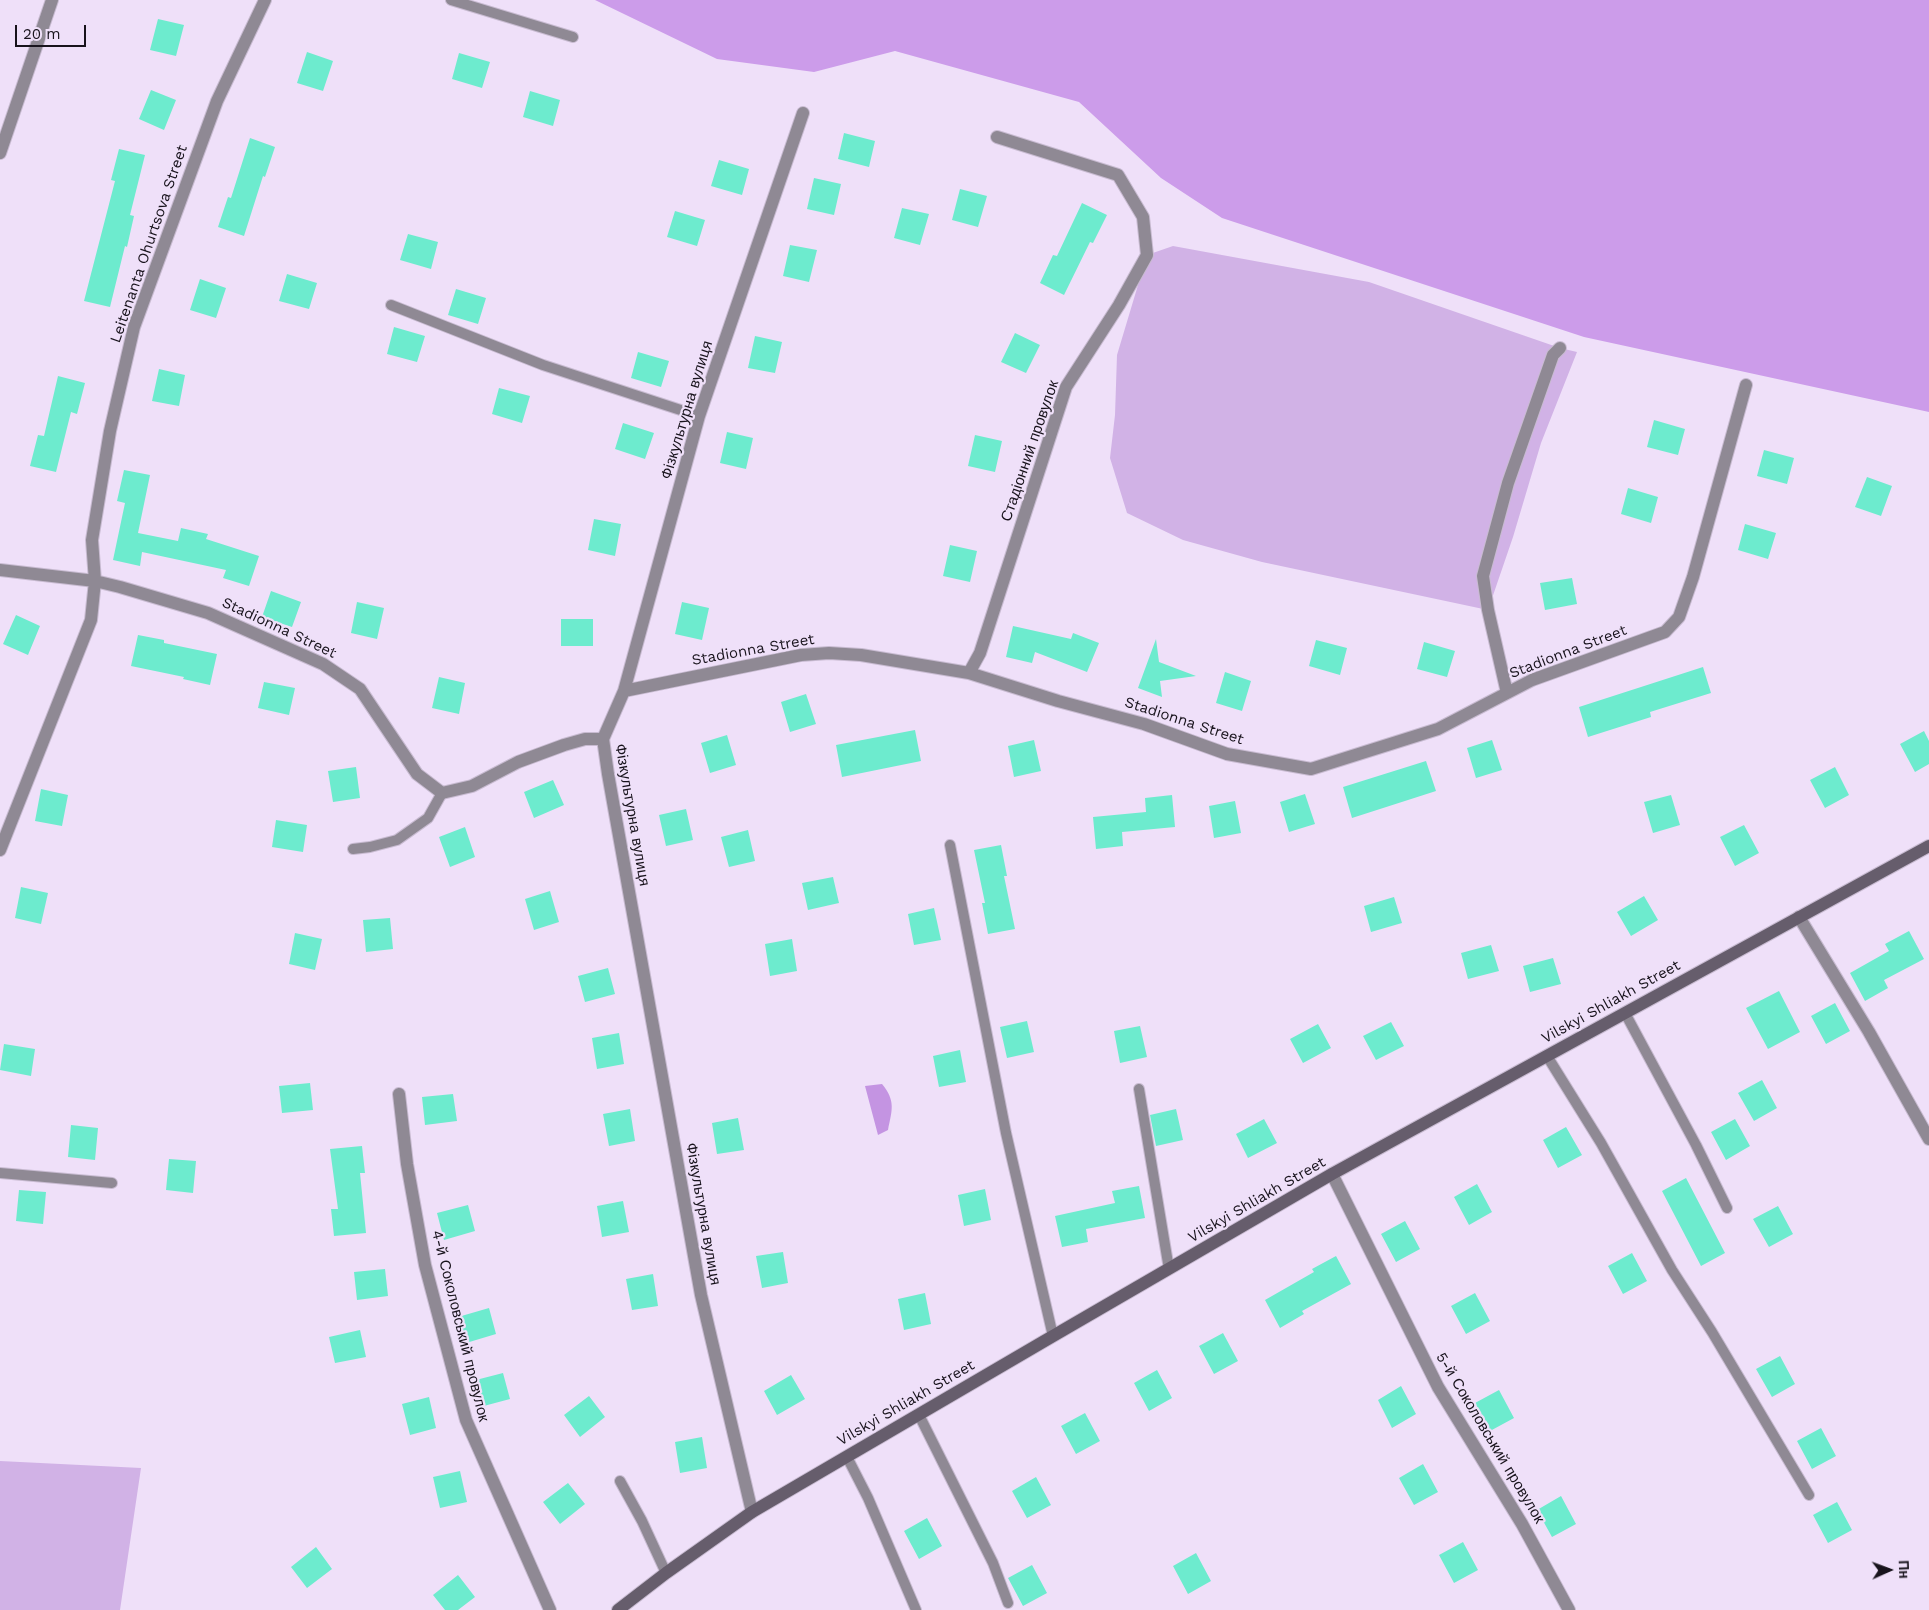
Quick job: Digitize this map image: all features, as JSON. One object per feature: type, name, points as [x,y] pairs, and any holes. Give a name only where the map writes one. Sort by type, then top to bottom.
[{"type":"street","points":[[0,153],[52,0]]},
{"type":"street","name":"Leitenanta Ohurtsova Street","points":[[0,850],[91,620],[95,582],[92,540],[110,431],[134,328],[217,101],[265,0]]},
{"type":"street","name":"Фізкультурна вулиця","points":[[752,1512],[701,1295],[603,740],[624,691],[700,416],[804,113]]},
{"type":"street","name":"Стадіонний провулок","points":[[969,674],[980,653],[1066,387],[1119,305],[1147,255],[1143,217],[1118,175],[997,137]]},
{"type":"street","points":[[1507,693],[1488,610],[1483,576],[1508,483],[1553,355],[1560,348]]},
{"type":"street","name":"Stadionna Street","points":[[624,691],[801,655],[829,653],[861,655],[969,674],[1058,701],[1144,724],[1227,754],[1311,769],[1438,729],[1532,680],[1665,632],[1679,617],[1693,577],[1746,385]]},
{"type":"street","name":"Stadionna Street","points":[[0,570],[95,582],[208,613],[323,664],[360,690],[417,774],[442,793]]},
{"type":"street","points":[[442,793],[472,786],[518,762],[564,745],[586,739],[603,740]]},
{"type":"street","name":"Vilskyi Shliakh Street","points":[[618,1610],[666,1573],[752,1512],[1053,1336],[1332,1174],[1929,846]]},
{"type":"street","points":[[1799,917],[1869,1032],[1929,1139]]},
{"type":"street","name":"4-й Соколовський провулок","points":[[399,1094],[407,1164],[425,1265],[466,1420],[550,1610]]},
{"type":"street","name":"5-й Соколовський провулок","points":[[1332,1174],[1438,1387],[1522,1524],[1569,1610]]},
{"type":"lane","points":[[451,0],[573,37]]},
{"type":"lane","points":[[391,305],[543,365],[700,416]]},
{"type":"lane","points":[[353,849],[397,840],[428,818],[442,793]]},
{"type":"lane","points":[[950,845],[1006,1134],[1053,1336]]},
{"type":"lane","points":[[1625,1013],[1696,1144],[1727,1208]]},
{"type":"lane","points":[[1547,1056],[1601,1143],[1672,1270],[1712,1332],[1809,1496]]},
{"type":"lane","points":[[1139,1089],[1169,1269]]},
{"type":"lane","points":[[0,1173],[112,1183]]},
{"type":"lane","points":[[918,1415],[993,1563],[1008,1603]]},
{"type":"lane","points":[[847,1457],[868,1498],[916,1610]]},
{"type":"lane","points":[[620,1481],[642,1520],[666,1573]]},
{"type":"shaded area","points":[[595,0],[1929,0],[1929,412],[1584,337],[1222,218],[1161,178],[1079,102],[895,51],[814,72],[717,59]]},
{"type":"shaded area","points":[[1173,246],[1369,282],[1560,348],[1577,352],[1541,443],[1513,537],[1488,610],[1262,562],[1183,540],[1127,513],[1110,458],[1115,415],[1117,355],[1147,255]]},
{"type":"shaded area","points":[[882,1084],[891,1101],[892,1111],[888,1130],[878,1135],[865,1086]]},
{"type":"shaded area","points":[[0,1461],[141,1468],[120,1610],[0,1610]]},
{"type":"building","points":[[158,19],[184,25],[176,56],[150,50]]},
{"type":"building","points":[[307,52],[333,61],[323,91],[297,83]]},
{"type":"building","points":[[459,53],[490,62],[482,88],[452,79]]},
{"type":"building","points":[[151,90],[176,100],[164,130],[139,119]]},
{"type":"building","points":[[530,91],[560,100],[553,126],[523,117]]},
{"type":"building","points":[[844,133],[875,141],[869,167],[838,159]]},
{"type":"building","points":[[250,138],[275,147],[265,177],[263,176],[244,236],[218,227],[228,197],[231,198]]},
{"type":"building","points":[[119,149],[145,155],[130,215],[134,216],[127,247],[125,246],[110,307],[84,301],[115,181],[111,180]]},
{"type":"building","points":[[719,160],[749,169],[742,195],[711,186]]},
{"type":"building","points":[[814,178],[841,184],[834,215],[807,209]]},
{"type":"building","points":[[960,189],[987,196],[978,227],[952,220]]},
{"type":"building","points":[[1082,203],[1107,215],[1093,243],[1090,242],[1064,295],[1040,283],[1053,255],[1057,256]]},
{"type":"building","points":[[902,208],[929,214],[920,245],[894,238]]},
{"type":"building","points":[[675,211],[705,220],[697,246],[667,237]]},
{"type":"building","points":[[408,234],[438,242],[431,269],[400,260]]},
{"type":"building","points":[[790,245],[817,250],[809,282],[783,276]]},
{"type":"building","points":[[287,274],[317,283],[309,309],[279,301]]},
{"type":"building","points":[[200,279],[226,288],[216,318],[190,310]]},
{"type":"building","points":[[456,289],[486,298],[478,324],[448,315]]},
{"type":"building","points":[[394,327],[425,336],[417,362],[387,354]]},
{"type":"building","points":[[1015,333],[1040,345],[1026,373],[1001,362]]},
{"type":"building","points":[[755,336],[782,342],[775,373],[748,368]]},
{"type":"building","points":[[638,352],[669,361],[661,387],[631,378]]},
{"type":"building","points":[[159,369],[185,375],[179,406],[152,401]]},
{"type":"building","points":[[58,376],[85,383],[77,414],[71,412],[56,472],[30,466],[38,435],[44,436]]},
{"type":"building","points":[[499,388],[530,396],[522,423],[492,414]]},
{"type":"building","points":[[1654,420],[1685,429],[1678,455],[1647,447]]},
{"type":"building","points":[[623,423],[654,433],[645,459],[615,449]]},
{"type":"building","points":[[727,432],[753,438],[746,469],[720,463]]},
{"type":"building","points":[[975,435],[1002,441],[995,472],[968,466]]},
{"type":"building","points":[[1764,450],[1794,458],[1787,484],[1757,476]]},
{"type":"building","points":[[124,470],[150,475],[138,533],[178,541],[181,528],[208,534],[206,539],[259,556],[249,586],[223,578],[226,570],[142,552],[140,566],[113,560],[125,503],[117,501]]},
{"type":"building","points":[[1867,477],[1892,486],[1881,516],[1855,507]]},
{"type":"building","points":[[1628,488],[1658,497],[1651,523],[1621,514]]},
{"type":"building","points":[[594,519],[621,524],[615,556],[588,550]]},
{"type":"building","points":[[1745,524],[1776,533],[1768,559],[1738,550]]},
{"type":"building","points":[[950,545],[977,551],[970,582],[943,576]]},
{"type":"building","points":[[1572,578],[1577,604],[1545,610],[1540,583]]},
{"type":"building","points":[[271,591],[301,602],[292,627],[262,617]]},
{"type":"building","points":[[357,602],[384,608],[377,639],[351,633]]},
{"type":"building","points":[[682,602],[709,608],[702,640],[675,634]]},
{"type":"building","points":[[16,615],[40,626],[28,655],[3,644]]},
{"type":"building","points":[[561,619],[593,619],[593,646],[561,646]]},
{"type":"building","points":[[1013,626],[1071,639],[1073,633],[1099,643],[1087,672],[1035,652],[1032,663],[1006,657]]},
{"type":"building","points":[[138,635],[164,640],[164,643],[217,654],[210,685],[183,679],[184,677],[131,666]]},
{"type":"building","points":[[1156,639],[1159,662],[1196,676],[1160,681],[1162,697],[1138,688]]},
{"type":"building","points":[[1316,640],[1347,648],[1340,675],[1309,666]]},
{"type":"building","points":[[1424,642],[1455,651],[1447,677],[1417,669]]},
{"type":"building","points":[[1703,667],[1711,693],[1650,712],[1651,717],[1588,737],[1579,707]]},
{"type":"building","points":[[1225,672],[1251,681],[1242,711],[1216,703]]},
{"type":"building","points":[[439,677],[465,683],[459,714],[432,708]]},
{"type":"building","points":[[264,682],[295,688],[289,715],[258,708]]},
{"type":"building","points":[[806,694],[816,724],[790,732],[781,702]]},
{"type":"building","points":[[915,730],[921,761],[842,777],[836,745]]},
{"type":"building","points":[[1924,731],[1929,741],[1929,764],[1915,772],[1900,744]]},
{"type":"building","points":[[727,735],[736,765],[710,773],[701,743]]},
{"type":"building","points":[[1034,740],[1041,771],[1014,777],[1008,746]]},
{"type":"building","points":[[1492,740],[1502,770],[1476,778],[1467,748]]},
{"type":"building","points":[[1426,761],[1436,791],[1352,818],[1343,787]]},
{"type":"building","points":[[356,767],[360,798],[333,802],[328,771]]},
{"type":"building","points":[[1835,767],[1849,795],[1825,808],[1810,780]]},
{"type":"building","points":[[553,780],[564,805],[534,818],[524,792]]},
{"type":"building","points":[[41,789],[68,795],[62,826],[35,821]]},
{"type":"building","points":[[1305,794],[1315,824],[1289,832],[1280,802]]},
{"type":"building","points":[[1172,795],[1175,827],[1122,832],[1123,846],[1096,849],[1093,817],[1146,812],[1145,798]]},
{"type":"building","points":[[1671,795],[1680,825],[1653,833],[1644,802]]},
{"type":"building","points":[[1235,801],[1241,833],[1214,838],[1209,806]]},
{"type":"building","points":[[686,809],[693,840],[666,846],[659,815]]},
{"type":"building","points":[[276,820],[307,825],[303,852],[272,847]]},
{"type":"building","points":[[1744,825],[1759,853],[1735,866],[1720,837]]},
{"type":"building","points":[[465,827],[475,857],[450,867],[439,837]]},
{"type":"building","points":[[748,830],[755,861],[729,867],[721,837]]},
{"type":"building","points":[[1001,845],[1007,876],[1004,876],[1015,929],[988,934],[982,903],[985,903],[974,850]]},
{"type":"building","points":[[833,877],[839,903],[808,910],[802,883]]},
{"type":"building","points":[[21,887],[48,893],[41,924],[15,918]]},
{"type":"building","points":[[550,891],[559,922],[534,930],[525,899]]},
{"type":"building","points":[[1644,896],[1658,920],[1631,936],[1617,912]]},
{"type":"building","points":[[1394,897],[1402,923],[1371,932],[1364,906]]},
{"type":"building","points":[[934,908],[941,940],[914,945],[908,914]]},
{"type":"building","points":[[390,918],[393,949],[366,952],[363,920]]},
{"type":"building","points":[[1909,931],[1924,959],[1884,980],[1888,988],[1865,1001],[1850,973],[1889,951],[1885,944]]},
{"type":"building","points":[[295,933],[322,939],[315,970],[289,964]]},
{"type":"building","points":[[792,939],[797,971],[770,976],[765,944]]},
{"type":"building","points":[[1491,945],[1499,971],[1468,979],[1461,953]]},
{"type":"building","points":[[1553,958],[1561,984],[1530,992],[1523,966]]},
{"type":"building","points":[[608,968],[615,994],[585,1002],[578,976]]},
{"type":"building","points":[[1779,991],[1800,1032],[1768,1049],[1746,1008]]},
{"type":"building","points":[[1835,1003],[1850,1031],[1826,1044],[1811,1016]]},
{"type":"building","points":[[1027,1021],[1034,1052],[1007,1058],[1000,1027]]},
{"type":"building","points":[[1391,1022],[1404,1046],[1376,1060],[1363,1036]]},
{"type":"building","points":[[1318,1024],[1331,1048],[1303,1063],[1290,1039]]},
{"type":"building","points":[[1140,1026],[1147,1057],[1120,1063],[1114,1031]]},
{"type":"building","points":[[619,1033],[624,1064],[597,1069],[592,1038]]},
{"type":"building","points":[[4,1044],[35,1049],[31,1076],[0,1070]]},
{"type":"building","points":[[960,1050],[966,1082],[939,1087],[933,1056]]},
{"type":"building","points":[[1762,1080],[1777,1108],[1754,1121],[1738,1093]]},
{"type":"building","points":[[310,1083],[313,1110],[282,1113],[279,1086]]},
{"type":"building","points":[[453,1094],[457,1121],[425,1125],[422,1097]]},
{"type":"building","points":[[630,1109],[635,1141],[609,1146],[603,1114]]},
{"type":"building","points":[[1176,1109],[1183,1140],[1156,1146],[1150,1115]]},
{"type":"building","points":[[738,1118],[744,1150],[717,1154],[712,1123]]},
{"type":"building","points":[[1264,1119],[1277,1143],[1248,1158],[1236,1134]]},
{"type":"building","points":[[1735,1119],[1750,1146],[1726,1160],[1711,1132]]},
{"type":"building","points":[[71,1125],[98,1128],[95,1160],[68,1157]]},
{"type":"building","points":[[1566,1127],[1582,1155],[1558,1168],[1543,1140]]},
{"type":"building","points":[[362,1146],[365,1173],[360,1173],[366,1233],[334,1236],[331,1209],[338,1209],[330,1149]]},
{"type":"building","points":[[169,1159],[196,1161],[193,1193],[166,1190]]},
{"type":"building","points":[[1686,1178],[1725,1253],[1701,1266],[1662,1191]]},
{"type":"building","points":[[1477,1184],[1492,1212],[1469,1225],[1454,1197]]},
{"type":"building","points":[[1139,1186],[1145,1218],[1086,1229],[1088,1242],[1062,1247],[1055,1216],[1115,1203],[1112,1191]]},
{"type":"building","points":[[985,1189],[991,1220],[964,1226],[958,1195]]},
{"type":"building","points":[[19,1190],[46,1192],[43,1224],[16,1221]]},
{"type":"building","points":[[623,1201],[629,1232],[602,1237],[597,1206]]},
{"type":"building","points":[[468,1205],[475,1231],[444,1240],[437,1213]]},
{"type":"building","points":[[1778,1206],[1793,1234],[1769,1247],[1753,1219]]},
{"type":"building","points":[[1405,1221],[1420,1249],[1396,1262],[1381,1234]]},
{"type":"building","points":[[783,1252],[788,1283],[762,1288],[756,1256]]},
{"type":"building","points":[[1632,1253],[1647,1281],[1623,1294],[1608,1266]]},
{"type":"building","points":[[1336,1256],[1351,1284],[1302,1311],[1304,1314],[1280,1328],[1265,1300],[1314,1272],[1312,1269]]},
{"type":"building","points":[[385,1269],[388,1296],[357,1300],[354,1272]]},
{"type":"building","points":[[653,1274],[658,1306],[632,1310],[626,1279]]},
{"type":"building","points":[[925,1293],[931,1324],[904,1330],[898,1299]]},
{"type":"building","points":[[1475,1293],[1490,1321],[1466,1334],[1451,1306]]},
{"type":"building","points":[[489,1308],[496,1334],[466,1343],[458,1317]]},
{"type":"building","points":[[360,1330],[366,1357],[335,1363],[329,1337]]},
{"type":"building","points":[[1223,1333],[1238,1361],[1214,1374],[1199,1346]]},
{"type":"building","points":[[1780,1356],[1795,1384],[1772,1397],[1756,1369]]},
{"type":"building","points":[[1157,1370],[1172,1398],[1149,1411],[1134,1383]]},
{"type":"building","points":[[503,1373],[510,1399],[480,1407],[472,1381]]},
{"type":"building","points":[[791,1375],[805,1399],[777,1415],[764,1391]]},
{"type":"building","points":[[1401,1386],[1416,1414],[1392,1428],[1378,1400]]},
{"type":"building","points":[[1499,1390],[1514,1418],[1490,1431],[1475,1403]]},
{"type":"building","points":[[589,1396],[605,1417],[580,1437],[564,1415]]},
{"type":"building","points":[[429,1397],[436,1428],[410,1435],[402,1404]]},
{"type":"building","points":[[1085,1413],[1100,1441],[1076,1454],[1061,1426]]},
{"type":"building","points":[[1821,1428],[1836,1456],[1812,1469],[1797,1441]]},
{"type":"building","points":[[702,1437],[707,1468],[680,1473],[675,1442]]},
{"type":"building","points":[[1423,1464],[1438,1492],[1414,1505],[1399,1478]]},
{"type":"building","points":[[460,1471],[467,1502],[440,1508],[433,1477]]},
{"type":"building","points":[[1036,1477],[1051,1505],[1027,1518],[1012,1491]]},
{"type":"building","points":[[568,1483],[585,1504],[560,1524],[543,1502]]},
{"type":"building","points":[[1561,1496],[1576,1524],[1552,1537],[1537,1510]]},
{"type":"building","points":[[1837,1502],[1852,1530],[1828,1543],[1813,1515]]},
{"type":"building","points":[[927,1518],[942,1546],[919,1559],[904,1531]]},
{"type":"building","points":[[1463,1542],[1478,1570],[1454,1583],[1439,1555]]},
{"type":"building","points":[[316,1547],[332,1569],[307,1588],[291,1567]]},
{"type":"building","points":[[1196,1553],[1211,1581],[1188,1594],[1173,1566]]},
{"type":"building","points":[[1032,1565],[1047,1593],[1023,1606],[1008,1578]]},
{"type":"building","points":[[458,1575],[475,1597],[458,1610],[445,1610],[433,1595]]}]
